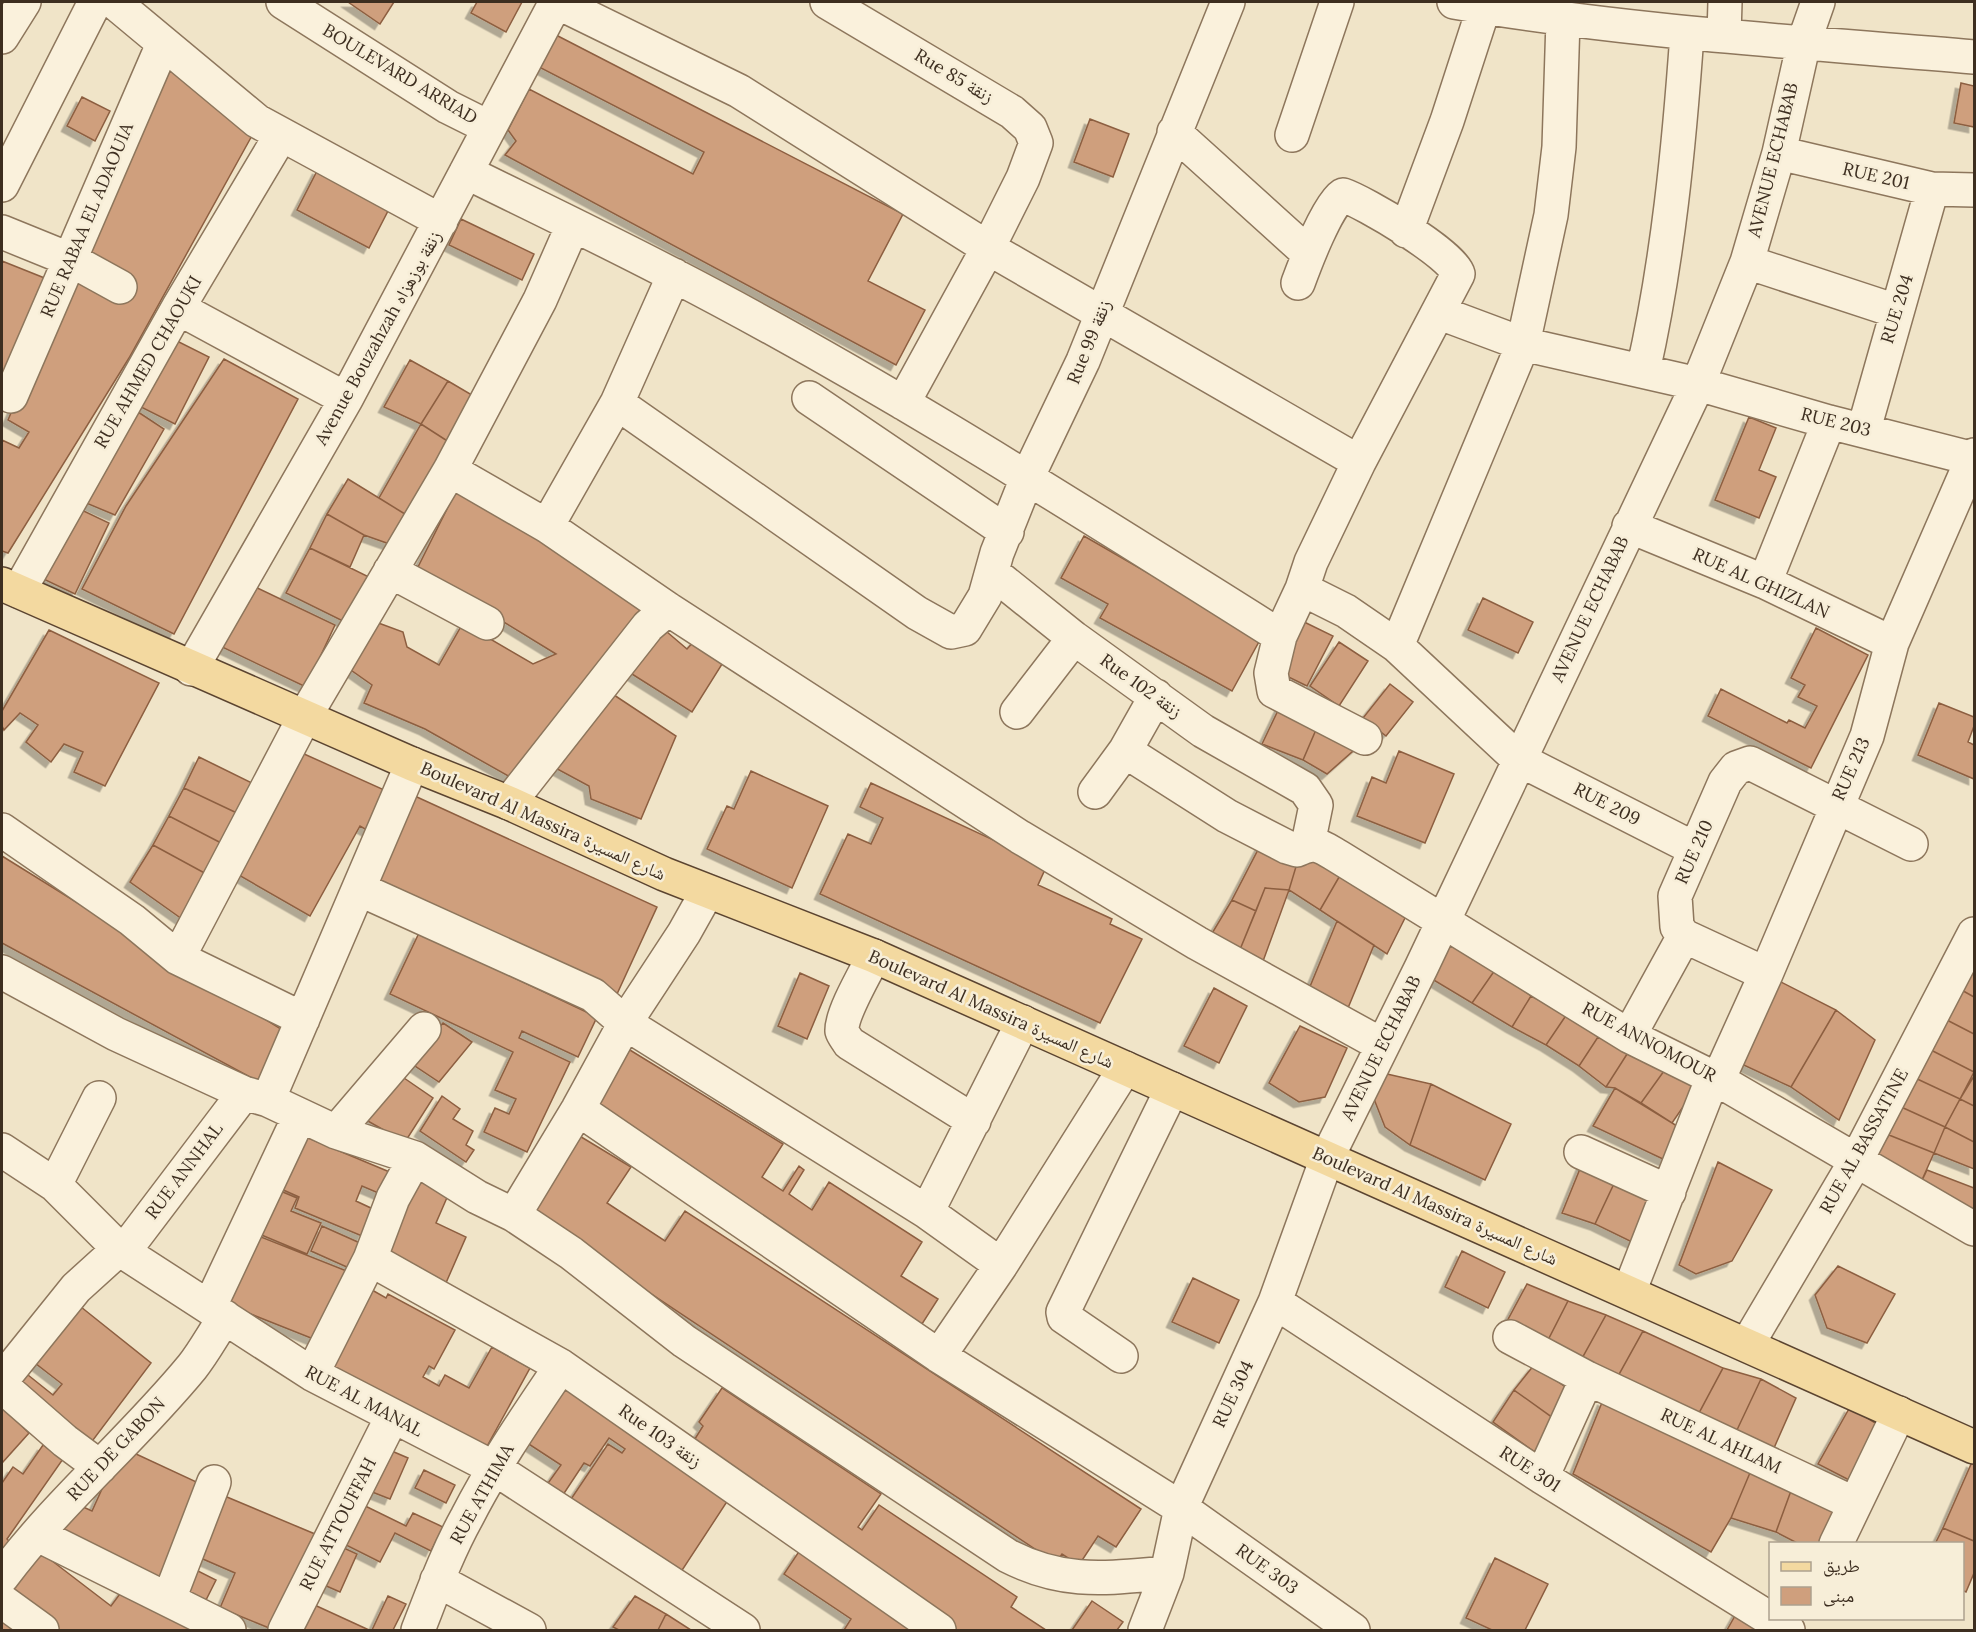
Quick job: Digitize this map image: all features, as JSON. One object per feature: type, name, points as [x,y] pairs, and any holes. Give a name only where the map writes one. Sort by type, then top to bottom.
[{"type":"main road","name":"Boulevard Al Massira شارع المسيرة","points":[[10,588],[191,669],[509,803],[707,892],[874,956],[1974,1447]]},
{"type":"street","points":[[2,37],[24,2]]},
{"type":"street","points":[[2,185],[95,2]]},
{"type":"street","points":[[114,2],[257,120],[441,221]]},
{"type":"street","points":[[556,2],[739,91],[988,248],[1359,462]]},
{"type":"street","name":"Avenue Bouzahzah زنقة بوزهزاه","points":[[191,669],[346,399],[556,2]]},
{"type":"street","name":"Rue 85 زنقة","points":[[827,2],[981,91],[1026,122],[1034,133],[1036,143],[1023,178],[988,248],[903,404]]},
{"type":"street","name":"Rue 99 زنقة","points":[[617,403],[917,613],[951,632],[965,629],[985,597],[997,553],[1027,478],[1083,361],[1100,313],[1228,2]]},
{"type":"street","points":[[1292,135],[1337,2]]},
{"type":"street","points":[[1724,35],[1725,2]]},
{"type":"street","name":"AVENUE ECHABAB","points":[[1327,1158],[1698,384],[1747,262],[1779,153],[1804,42],[1818,2]]},
{"type":"street","name":"BOULEVARD ARRIAD","points":[[287,3],[439,101],[488,127]]},
{"type":"street","points":[[1406,231],[1447,121],[1467,3],[1563,20],[1687,34],[1724,35],[1974,57]]},
{"type":"street","points":[[1397,646],[1523,344],[1551,215],[1558,158],[1563,20]]},
{"type":"street","points":[[1643,371],[1658,306],[1680,122],[1687,34]]},
{"type":"street","name":"RUE RABAA EL ADAOUIA","points":[[11,396],[71,260],[125,127],[163,44]]},
{"type":"street","points":[[1174,132],[1303,268],[1341,195],[1365,205],[1441,253],[1458,270],[1454,286],[1327,525],[1302,590],[1280,636],[1271,673],[1274,691],[1365,738]]},
{"type":"street","name":"RUE AHMED CHAOUKI","points":[[10,588],[281,135]]},
{"type":"street","name":"RUE 201","points":[[1779,153],[1932,189],[1974,190]]},
{"type":"street","points":[[466,172],[674,275],[903,404],[1027,478],[1280,636]]},
{"type":"street","name":"RUE 204","points":[[1864,429],[1932,189]]},
{"type":"street","points":[[178,957],[305,716],[450,470],[540,300],[573,225]]},
{"type":"street","points":[[2,232],[71,260],[120,287]]},
{"type":"street","points":[[1747,262],[1896,311]]},
{"type":"street","points":[[547,526],[617,403],[674,275]]},
{"type":"street","points":[[178,308],[346,399]]},
{"type":"street","name":"RUE 203","points":[[1440,313],[1523,344],[1698,384],[1829,422],[1974,458]]},
{"type":"street","points":[[809,398],[1007,532]]},
{"type":"street","points":[[1765,582],[1829,422]]},
{"type":"street","name":"RUE 213","points":[[1629,1292],[1715,1078],[1766,974],[1867,736],[1892,643],[1974,458]]},
{"type":"street","points":[[450,470],[547,526],[668,609],[1030,843],[1197,943],[1382,1045]]},
{"type":"street","name":"RUE AL GHIZLAN","points":[[1629,526],[1765,582],[1892,643]]},
{"type":"street","points":[[390,570],[487,623]]},
{"type":"street","name":"Rue 102 زنقة","points":[[993,573],[1074,638],[1226,745],[1298,784],[1314,799],[1316,805],[1308,843]]},
{"type":"street","name":"RUE 209","points":[[1302,590],[1346,611],[1397,646],[1518,759],[1695,849]]},
{"type":"street","points":[[509,803],[648,626],[668,609]]},
{"type":"street","points":[[1017,712],[1074,638]]},
{"type":"street","points":[[1095,792],[1125,751],[1156,696]]},
{"type":"street","points":[[1125,751],[1227,816],[1287,847],[1297,850],[1308,843]]},
{"type":"street","name":"RUE 210","points":[[1684,936],[1677,927],[1674,903],[1678,885],[1725,782],[1736,768],[1743,765],[1750,763],[1911,844]]},
{"type":"street","name":"RUE ANNHAL","points":[[2,1380],[76,1288],[122,1250],[256,1096],[303,1019],[412,764]]},
{"type":"street","points":[[2,830],[132,920],[178,957],[303,1019]]},
{"type":"street","name":"RUE ANNOMOUR","points":[[1308,843],[1339,857],[1629,1036],[1715,1078],[1974,1229]]},
{"type":"street","points":[[359,889],[593,995],[625,1023],[927,1212],[1001,1264]]},
{"type":"street","points":[[514,1215],[578,1109],[625,1023],[684,933],[707,892]]},
{"type":"street","name":"RUE AL BASSATINE","points":[[1747,1345],[1857,1159],[1974,934]]},
{"type":"street","points":[[1629,1036],[1684,936],[1766,974]]},
{"type":"street","points":[[874,956],[846,1016],[842,1030],[845,1037],[849,1043],[974,1121]]},
{"type":"street","points":[[2,972],[116,1034],[336,1132],[415,1158],[477,1197],[514,1215],[571,1253],[684,1341],[1008,1556],[1059,1576],[1099,1579],[1167,1573]]},
{"type":"street","points":[[927,1212],[1023,1022]]},
{"type":"street","points":[[336,1132],[424,1029]]},
{"type":"street","points":[[939,1356],[1001,1264],[1125,1068]]},
{"type":"street","points":[[1121,1356],[1064,1317],[1063,1312],[1172,1089]]},
{"type":"street","points":[[55,1185],[99,1098]]},
{"type":"street","name":"RUE 303","points":[[578,1109],[939,1356],[1181,1508],[1353,1630]]},
{"type":"street","name":"RUE DE GABON","points":[[2,1577],[193,1365],[300,1115]]},
{"type":"street","name":"RUE AL MANAL","points":[[2,1150],[55,1185],[122,1250],[312,1374],[494,1468],[743,1630]]},
{"type":"street","points":[[1581,1152],[1670,1192]]},
{"type":"street","points":[[312,1374],[370,1259],[393,1198],[415,1158]]},
{"type":"street","name":"RUE 304","points":[[1158,1624],[1181,1508],[1275,1302],[1327,1158]]},
{"type":"street","name":"Rue 103 زنقة","points":[[370,1259],[561,1366],[939,1630]]},
{"type":"street","name":"RUE 301","points":[[1275,1302],[1542,1477],[1769,1618]]},
{"type":"street","name":"RUE AL AHLAM","points":[[1510,1337],[1587,1378],[1855,1504]]},
{"type":"street","name":"RUE ATHIMA","points":[[418,1630],[437,1580],[466,1518],[494,1468],[561,1366]]},
{"type":"street","points":[[1542,1477],[1587,1378]]},
{"type":"street","points":[[2,1386],[65,1441],[100,1467]]},
{"type":"street","points":[[1837,1542],[1899,1413]]},
{"type":"street","name":"RUE ATTOUFFAH","points":[[285,1630],[392,1417]]},
{"type":"street","points":[[169,1599],[214,1482]]},
{"type":"street","points":[[38,1535],[229,1630]]},
{"type":"street","points":[[437,1580],[529,1630]]},
{"type":"street","points":[[2,1601],[42,1630]]},
{"type":"street","name":"RUE 301","points":[[1772,1620],[1788,1630]]},
{"type":"building","points":[[348,2],[394,2],[380,24]]},
{"type":"building","points":[[477,2],[522,2],[506,32],[471,13]]},
{"type":"building","points":[[556,35],[903,214],[868,281],[925,310],[896,365],[505,155],[516,141],[508,130],[529,89],[693,174],[704,152],[539,67]]},
{"type":"building","points":[[163,60],[254,132],[129,358],[8,553],[2,551],[2,440],[19,448],[29,432],[8,420]]},
{"type":"building","points":[[1961,83],[1974,86],[1974,127],[1954,123]]},
{"type":"building","points":[[82,97],[110,111],[95,141],[67,126]]},
{"type":"building","points":[[1090,119],[1129,134],[1113,177],[1074,162]]},
{"type":"building","points":[[318,169],[390,207],[369,248],[297,210]]},
{"type":"building","points":[[461,219],[534,254],[522,280],[449,245]]},
{"type":"building","points":[[2,261],[47,279],[2,378]]},
{"type":"building","points":[[165,335],[209,357],[175,424],[131,402]]},
{"type":"building","points":[[224,359],[298,399],[174,634],[82,589],[126,506]]},
{"type":"building","points":[[410,360],[448,381],[421,424],[384,407]]},
{"type":"building","points":[[448,381],[477,398],[452,444],[421,424]]},
{"type":"building","points":[[135,410],[164,429],[115,515],[79,500]]},
{"type":"building","points":[[1749,417],[1776,428],[1759,470],[1776,477],[1759,518],[1715,500]]},
{"type":"building","points":[[421,424],[452,444],[413,519],[379,498]]},
{"type":"building","points":[[348,479],[413,519],[398,547],[364,535],[327,514]]},
{"type":"building","points":[[457,489],[521,522],[643,609],[519,782],[425,729],[364,703],[372,685],[348,668],[373,621],[403,632],[407,647],[439,665],[463,623],[533,664],[556,654],[417,569]]},
{"type":"building","points":[[69,504],[109,523],[75,594],[35,575]]},
{"type":"building","points":[[327,514],[364,535],[350,567],[310,548]]},
{"type":"building","points":[[1084,536],[1261,638],[1232,691],[1100,618],[1108,604],[1061,578]]},
{"type":"building","points":[[310,548],[379,582],[353,626],[286,593]]},
{"type":"building","points":[[249,584],[335,625],[306,687],[220,646]]},
{"type":"building","points":[[1483,598],[1533,622],[1518,653],[1468,630]]},
{"type":"building","points":[[1296,618],[1333,636],[1307,686],[1270,668]]},
{"type":"building","points":[[660,626],[687,649],[696,639],[724,661],[692,712],[624,669]]},
{"type":"building","points":[[1816,628],[1868,655],[1811,768],[1708,716],[1721,689],[1787,723],[1789,720],[1805,728],[1817,706],[1798,697],[1805,685],[1791,678]]},
{"type":"building","points":[[49,630],[159,683],[105,786],[74,772],[83,752],[64,744],[51,762],[26,742],[38,725],[20,713],[4,730],[2,726],[2,711]]},
{"type":"building","points":[[1339,642],[1368,661],[1339,706],[1310,686]]},
{"type":"building","points":[[1390,684],[1413,702],[1386,736],[1363,718]]},
{"type":"building","points":[[608,691],[676,736],[641,819],[591,799],[589,786],[548,764]]},
{"type":"building","points":[[1283,700],[1321,718],[1303,760],[1262,744]]},
{"type":"building","points":[[1939,703],[1974,717],[1974,726],[1968,742],[1974,745],[1974,779],[1918,755]]},
{"type":"building","points":[[1321,718],[1361,744],[1327,774],[1303,760]]},
{"type":"building","points":[[293,749],[391,793],[372,833],[360,826],[310,916],[230,870]]},
{"type":"building","points":[[1399,751],[1454,774],[1425,843],[1357,816],[1372,777],[1386,783]]},
{"type":"building","points":[[199,757],[254,784],[239,814],[184,788]]},
{"type":"building","points":[[751,771],[828,806],[792,888],[707,849],[727,806],[734,809]]},
{"type":"building","points":[[871,783],[1047,865],[1038,885],[1112,919],[1110,924],[1142,939],[1100,1023],[820,894],[848,834],[871,844],[883,818],[860,807]]},
{"type":"building","points":[[184,788],[239,814],[225,845],[169,816]]},
{"type":"building","points":[[406,792],[657,907],[617,994],[366,878]]},
{"type":"building","points":[[169,816],[225,845],[210,876],[153,845]]},
{"type":"building","points":[[1261,844],[1298,860],[1289,890],[1265,888],[1256,911],[1232,900]]},
{"type":"building","points":[[153,845],[210,876],[182,919],[130,882]]},
{"type":"building","points":[[2,856],[281,1029],[261,1083],[2,943]]},
{"type":"building","points":[[1298,860],[1315,860],[1342,872],[1320,910],[1289,890]]},
{"type":"building","points":[[1342,872],[1405,918],[1387,954],[1320,910]]},
{"type":"building","points":[[1265,888],[1289,890],[1262,964],[1239,952]]},
{"type":"building","points":[[1232,900],[1256,911],[1239,952],[1211,935]]},
{"type":"building","points":[[1337,921],[1374,945],[1348,1008],[1309,989]]},
{"type":"building","points":[[419,933],[597,1017],[578,1057],[522,1031],[519,1038],[570,1062],[527,1152],[484,1132],[495,1108],[509,1114],[516,1099],[495,1090],[513,1052],[390,994]]},
{"type":"building","points":[[1446,940],[1495,970],[1472,1003],[1422,973]]},
{"type":"building","points":[[1974,957],[1974,997],[1958,988]]},
{"type":"building","points":[[1495,970],[1531,996],[1512,1027],[1472,1003]]},
{"type":"building","points":[[800,973],[829,986],[807,1039],[778,1026]]},
{"type":"building","points":[[1777,980],[1836,1010],[1791,1087],[1735,1061]]},
{"type":"building","points":[[1214,988],[1247,1006],[1219,1063],[1184,1046]]},
{"type":"building","points":[[1958,988],[1974,997],[1974,1034],[1943,1018]]},
{"type":"building","points":[[1531,996],[1567,1014],[1546,1045],[1512,1027]]},
{"type":"building","points":[[1836,1010],[1875,1040],[1839,1120],[1791,1087]]},
{"type":"building","points":[[1567,1014],[1598,1037],[1579,1066],[1546,1045]]},
{"type":"building","points":[[1943,1018],[1974,1034],[1974,1072],[1927,1048]]},
{"type":"building","points":[[443,1023],[472,1042],[439,1082],[409,1062]]},
{"type":"building","points":[[1300,1026],[1347,1048],[1325,1097],[1299,1102],[1269,1083]]},
{"type":"building","points":[[1598,1037],[1629,1051],[1606,1087],[1579,1066]]},
{"type":"building","points":[[625,1047],[783,1144],[762,1177],[783,1191],[799,1166],[804,1170],[789,1194],[812,1210],[829,1182],[922,1242],[901,1276],[938,1299],[922,1324],[593,1105]]},
{"type":"building","points":[[1927,1048],[1974,1072],[1960,1099],[1913,1077]]},
{"type":"building","points":[[1629,1051],[1664,1071],[1641,1103],[1615,1088],[1606,1087]]},
{"type":"building","points":[[1664,1071],[1696,1088],[1672,1123],[1641,1103]]},
{"type":"building","points":[[1387,1074],[1431,1084],[1410,1145],[1385,1127],[1374,1099]]},
{"type":"building","points":[[1974,1076],[1974,1106],[1960,1099]]},
{"type":"building","points":[[1913,1077],[1960,1099],[1945,1127],[1899,1106]]},
{"type":"building","points":[[404,1078],[433,1098],[405,1142],[366,1120]]},
{"type":"building","points":[[1431,1084],[1511,1124],[1485,1180],[1410,1145]]},
{"type":"building","points":[[1615,1088],[1682,1129],[1665,1160],[1593,1126]]},
{"type":"building","points":[[442,1096],[460,1109],[453,1119],[473,1131],[466,1145],[474,1150],[466,1162],[420,1131]]},
{"type":"building","points":[[1960,1099],[1974,1106],[1974,1142],[1945,1127]]},
{"type":"building","points":[[1899,1106],[1945,1127],[1934,1153],[1889,1135]]},
{"type":"building","points":[[1945,1127],[1974,1142],[1974,1169],[1934,1153]]},
{"type":"building","points":[[294,1132],[392,1173],[383,1195],[362,1186],[356,1201],[373,1209],[362,1236],[295,1208],[299,1197],[272,1185]]},
{"type":"building","points":[[573,1132],[631,1167],[607,1203],[665,1241],[685,1211],[1141,1509],[1116,1547],[1098,1536],[1079,1565],[1062,1554],[1056,1563],[525,1210]]},
{"type":"building","points":[[1889,1135],[1934,1153],[1917,1191],[1870,1163]]},
{"type":"building","points":[[1584,1159],[1620,1171],[1595,1224],[1562,1213]]},
{"type":"building","points":[[1718,1162],[1772,1190],[1732,1261],[1696,1274],[1679,1265]]},
{"type":"building","points":[[1927,1170],[1974,1188],[1974,1229],[1917,1191]]},
{"type":"building","points":[[1620,1171],[1657,1188],[1634,1243],[1595,1224]]},
{"type":"building","points":[[414,1178],[449,1193],[436,1223],[466,1237],[442,1292],[379,1257]]},
{"type":"building","points":[[271,1187],[297,1198],[291,1211],[321,1223],[307,1254],[252,1231]]},
{"type":"building","points":[[322,1226],[360,1243],[349,1268],[311,1251]]},
{"type":"building","points":[[251,1233],[349,1272],[321,1342],[223,1303]]},
{"type":"building","points":[[1462,1251],[1505,1272],[1488,1308],[1445,1287]]},
{"type":"building","points":[[1838,1266],[1895,1294],[1867,1343],[1827,1328],[1815,1295]]},
{"type":"building","points":[[1193,1278],[1239,1300],[1219,1343],[1172,1322]]},
{"type":"building","points":[[1527,1284],[1568,1301],[1545,1346],[1505,1325]]},
{"type":"building","points":[[365,1286],[386,1298],[388,1294],[455,1330],[434,1369],[429,1366],[423,1377],[439,1386],[445,1375],[469,1388],[492,1347],[530,1368],[485,1450],[323,1362]]},
{"type":"building","points":[[71,1299],[151,1363],[87,1448],[5,1383],[18,1367],[53,1395],[62,1384],[26,1356]]},
{"type":"building","points":[[1568,1301],[1606,1315],[1580,1362],[1545,1346]]},
{"type":"building","points":[[1606,1315],[1643,1331],[1617,1378],[1580,1362]]},
{"type":"building","points":[[1643,1331],[1723,1368],[1699,1413],[1617,1378]]},
{"type":"building","points":[[1534,1365],[1574,1393],[1560,1423],[1514,1390]]},
{"type":"building","points":[[1723,1368],[1761,1379],[1736,1432],[1699,1413]]},
{"type":"building","points":[[1761,1379],[1796,1398],[1774,1448],[1736,1432]]},
{"type":"building","points":[[556,1380],[730,1497],[675,1581],[565,1508],[608,1444],[622,1453],[625,1449],[609,1438],[590,1466],[584,1463],[557,1504],[541,1493],[561,1465],[518,1437]]},
{"type":"building","points":[[722,1388],[881,1494],[858,1527],[862,1530],[879,1505],[1017,1597],[1011,1607],[1046,1630],[957,1630],[688,1450],[703,1426],[699,1422]]},
{"type":"building","points":[[1514,1390],[1560,1423],[1536,1453],[1493,1422]]},
{"type":"building","points":[[1603,1400],[1752,1468],[1731,1518],[1711,1552],[1573,1474]]},
{"type":"building","points":[[2,1407],[29,1433],[2,1463]]},
{"type":"building","points":[[1850,1407],[1880,1426],[1851,1481],[1818,1464]]},
{"type":"building","points":[[43,1445],[63,1459],[7,1539],[10,1542],[2,1554],[2,1483],[13,1467],[23,1474]]},
{"type":"building","points":[[380,1446],[408,1458],[390,1499],[362,1488]]},
{"type":"building","points":[[121,1447],[203,1485],[159,1578],[56,1530],[70,1501],[92,1511]]},
{"type":"building","points":[[1972,1462],[1974,1463],[1974,1541],[1943,1528]]},
{"type":"building","points":[[1752,1468],[1792,1488],[1776,1532],[1731,1518]]},
{"type":"building","points":[[424,1470],[455,1485],[446,1503],[415,1488]]},
{"type":"building","points":[[1792,1488],[1840,1509],[1823,1542],[1795,1542],[1776,1532]]},
{"type":"building","points":[[215,1492],[315,1534],[274,1630],[220,1608],[235,1573],[189,1553]]},
{"type":"building","points":[[355,1501],[406,1526],[413,1513],[443,1527],[431,1551],[395,1533],[380,1562],[336,1540]]},
{"type":"building","points":[[1943,1528],[1974,1541],[1974,1573],[1966,1592],[1964,1591],[1964,1542],[1936,1542]]},
{"type":"building","points":[[333,1543],[357,1554],[340,1592],[315,1581]]},
{"type":"building","points":[[30,1544],[111,1606],[128,1583],[191,1630],[53,1630],[2,1592]]},
{"type":"building","points":[[800,1550],[921,1630],[844,1630],[851,1619],[784,1574]]},
{"type":"building","points":[[1495,1558],[1548,1584],[1525,1630],[1492,1630],[1466,1618]]},
{"type":"building","points":[[188,1566],[216,1580],[206,1600],[178,1587]]},
{"type":"building","points":[[388,1596],[406,1604],[393,1630],[372,1630]]},
{"type":"building","points":[[635,1596],[666,1614],[658,1630],[619,1630],[613,1627]]},
{"type":"building","points":[[1092,1601],[1123,1622],[1117,1630],[1072,1630]]},
{"type":"building","points":[[308,1602],[369,1630],[295,1630]]},
{"type":"building","points":[[1740,1607],[1770,1630],[1727,1630]]},
{"type":"building","points":[[666,1614],[691,1630],[658,1630]]},
{"type":"building","points":[[2,1615],[20,1630],[2,1630]]}]
